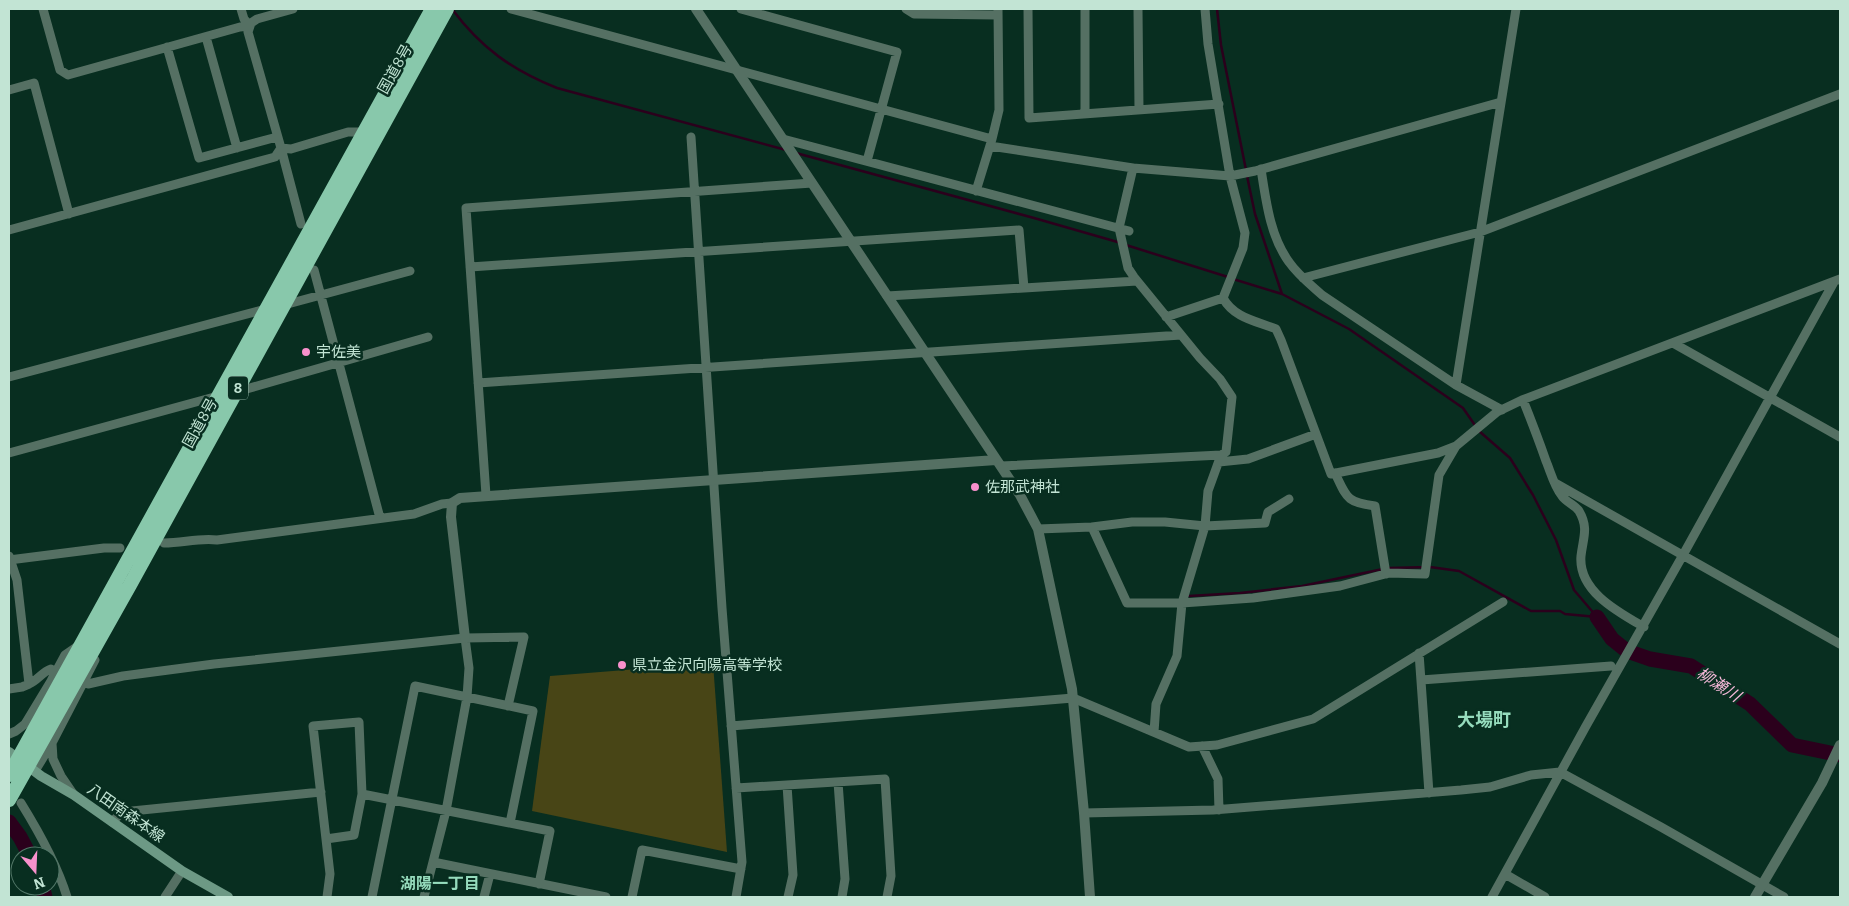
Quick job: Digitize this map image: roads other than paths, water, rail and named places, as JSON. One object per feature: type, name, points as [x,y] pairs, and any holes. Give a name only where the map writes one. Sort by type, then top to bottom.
[{"type":"highway","name":"国道8号","points":[[15,802],[25,758],[80,644],[363,132],[441,12]]},
{"type":"highway","name":"国道8号","points":[[9,775],[25,758],[130,584],[284,305],[441,12]]},
{"type":"main road","name":"八田南森本線","points":[[25,758],[182,871],[228,897]]},
{"type":"street","points":[[43,9],[60,70],[68,75],[250,26]]},
{"type":"street","points":[[241,9],[244,19],[250,26]]},
{"type":"street","points":[[293,9],[257,19],[250,26],[248,32],[301,224]]},
{"type":"street","points":[[511,9],[882,109],[991,143],[1133,168],[1232,175],[1258,170],[1501,102]]},
{"type":"street","points":[[696,9],[999,463],[1020,495],[1038,529],[1048,583],[1068,665],[1073,698],[1090,897]]},
{"type":"street","points":[[741,9],[897,52],[867,161]]},
{"type":"street","points":[[1028,9],[1029,118],[1219,104]]},
{"type":"street","points":[[1085,9],[1085,114]]},
{"type":"street","points":[[1138,9],[1138,110]]},
{"type":"street","points":[[1205,9],[1208,44],[1244,232],[1243,248],[1239,262],[1224,296],[1226,304],[1250,321],[1276,329],[1331,474],[1438,453],[1458,445],[1498,412],[1523,400],[1837,280]]},
{"type":"street","points":[[1456,385],[1516,9]]},
{"type":"street","points":[[908,10],[914,14],[998,12],[999,110],[976,191]]},
{"type":"street","points":[[206,37],[237,148]]},
{"type":"street","points":[[167,47],[199,158],[278,137]]},
{"type":"street","points":[[9,90],[34,84],[69,214]]},
{"type":"street","points":[[1303,278],[1480,232],[1840,94]]},
{"type":"street","points":[[281,148],[291,149],[348,132],[363,132]]},
{"type":"street","points":[[691,137],[742,862],[736,897]]},
{"type":"street","points":[[783,140],[1123,230]]},
{"type":"street","points":[[9,230],[275,157],[281,148]]},
{"type":"street","points":[[1133,168],[1123,230],[1128,268],[1136,281],[1220,379],[1232,397],[1226,452],[1220,459],[1208,491],[1206,526],[1182,603],[1178,656],[1156,704],[1154,732]]},
{"type":"street","points":[[1258,170],[1278,241],[1289,262],[1303,278],[1322,295],[1498,412]]},
{"type":"street","points":[[486,496],[466,208],[812,183]]},
{"type":"street","points":[[470,268],[850,240],[1019,230],[1024,288]]},
{"type":"street","points":[[314,270],[380,518]]},
{"type":"street","points":[[284,305],[410,271]]},
{"type":"street","points":[[1492,897],[1560,772],[1643,628],[1770,397],[1837,280]]},
{"type":"street","points":[[887,296],[1136,281]]},
{"type":"street","points":[[1166,316],[1224,296]]},
{"type":"street","points":[[9,377],[266,309]]},
{"type":"street","points":[[478,383],[926,354],[1181,335]]},
{"type":"street","points":[[236,392],[428,337]]},
{"type":"street","points":[[1673,343],[1840,437]]},
{"type":"street","points":[[9,453],[218,396]]},
{"type":"street","points":[[1523,400],[1562,498],[1578,509],[1586,528],[1581,558],[1582,571],[1589,584],[1602,600],[1643,628]]},
{"type":"street","points":[[164,543],[181,543],[199,538],[217,540],[414,514],[442,504],[452,504],[460,498],[999,463],[1158,457],[1248,459],[1316,434]]},
{"type":"street","points":[[1092,527],[1127,603],[1182,603],[1253,598],[1340,586],[1386,573],[1425,574],[1439,476],[1458,445]]},
{"type":"street","points":[[1335,473],[1347,498],[1356,504],[1375,506],[1386,573]]},
{"type":"street","points":[[1555,483],[1840,644]]},
{"type":"street","points":[[1038,529],[1092,527],[1132,522],[1165,522],[1206,526],[1265,523],[1268,512],[1289,499]]},
{"type":"street","points":[[424,897],[446,811],[467,697],[469,668],[451,517],[452,504]]},
{"type":"street","points":[[29,684],[16,580],[9,558],[120,548]]},
{"type":"street","points":[[74,795],[61,776],[53,759],[52,743],[92,666],[130,584]]},
{"type":"street","points":[[731,726],[1073,698],[1190,747],[1217,745],[1313,719],[1503,602]]},
{"type":"street","points":[[88,684],[123,676],[214,664],[465,638],[524,637],[508,706]]},
{"type":"street","points":[[9,734],[25,724],[65,655],[80,644]]},
{"type":"street","points":[[1419,653],[1430,793]]},
{"type":"street","points":[[1421,680],[1611,666]]},
{"type":"street","points":[[9,689],[22,688],[36,681],[45,671],[52,669]]},
{"type":"street","points":[[372,897],[415,686],[533,711],[510,823]]},
{"type":"street","points":[[326,839],[354,835],[362,794],[359,722],[313,726],[330,874],[327,897]]},
{"type":"street","points":[[25,758],[52,743]]},
{"type":"street","points":[[1755,897],[1822,783],[1840,745]]},
{"type":"street","points":[[1202,746],[1218,779],[1219,810]]},
{"type":"street","points":[[1084,813],[1219,810],[1430,793],[1490,787],[1531,775],[1560,772],[1784,897]]},
{"type":"street","points":[[736,788],[885,779],[891,876],[887,897]]},
{"type":"street","points":[[838,782],[845,879],[842,897]]},
{"type":"street","points":[[787,785],[793,875],[788,897]]},
{"type":"street","points":[[112,822],[122,812],[321,792]]},
{"type":"street","points":[[362,794],[550,831],[539,884]]},
{"type":"street","points":[[15,802],[44,843],[67,897]]},
{"type":"street","points":[[632,897],[642,850],[741,870]]},
{"type":"street","points":[[433,862],[606,897]]},
{"type":"street","points":[[165,897],[182,871]]},
{"type":"street","points":[[484,897],[490,874]]},
{"type":"street","points":[[1505,874],[1545,897]]},
{"type":"waterway","points":[[452,9],[474,35],[498,56],[526,74],[557,88],[786,150]]},
{"type":"waterway","points":[[1217,9],[1221,45],[1246,170]]},
{"type":"waterway","points":[[796,153],[1121,243]]},
{"type":"waterway","points":[[1247,176],[1255,214],[1282,294]]},
{"type":"waterway","points":[[1126,245],[1228,277]]},
{"type":"waterway","points":[[1233,279],[1282,294],[1349,329],[1463,408],[1479,431],[1510,458],[1533,495],[1556,540],[1574,590],[1597,617]]},
{"type":"waterway","points":[[1388,568],[1430,567],[1459,571],[1531,611],[1560,611],[1565,614],[1597,617]]},
{"type":"waterway","points":[[1189,596],[1240,593],[1302,586],[1383,569]]},
{"type":"waterway","name":"柳瀬川","points":[[1597,617],[1612,639],[1627,651],[1650,659],[1691,666],[1750,704],[1792,745],[1840,755]]},
{"type":"waterway","points":[[9,822],[25,846]]},
{"type":"place","name":"宇佐美","points":[[306,352]]},
{"type":"place","name":"佐那武神社","points":[[975,487]]},
{"type":"place","name":"県立金沢向陽高等学校","points":[[622,665]]},
{"type":"district","name":"大場町","points":[[1484,720]]},
{"type":"district","name":"湖陽一丁目","points":[[440,883]]}]
